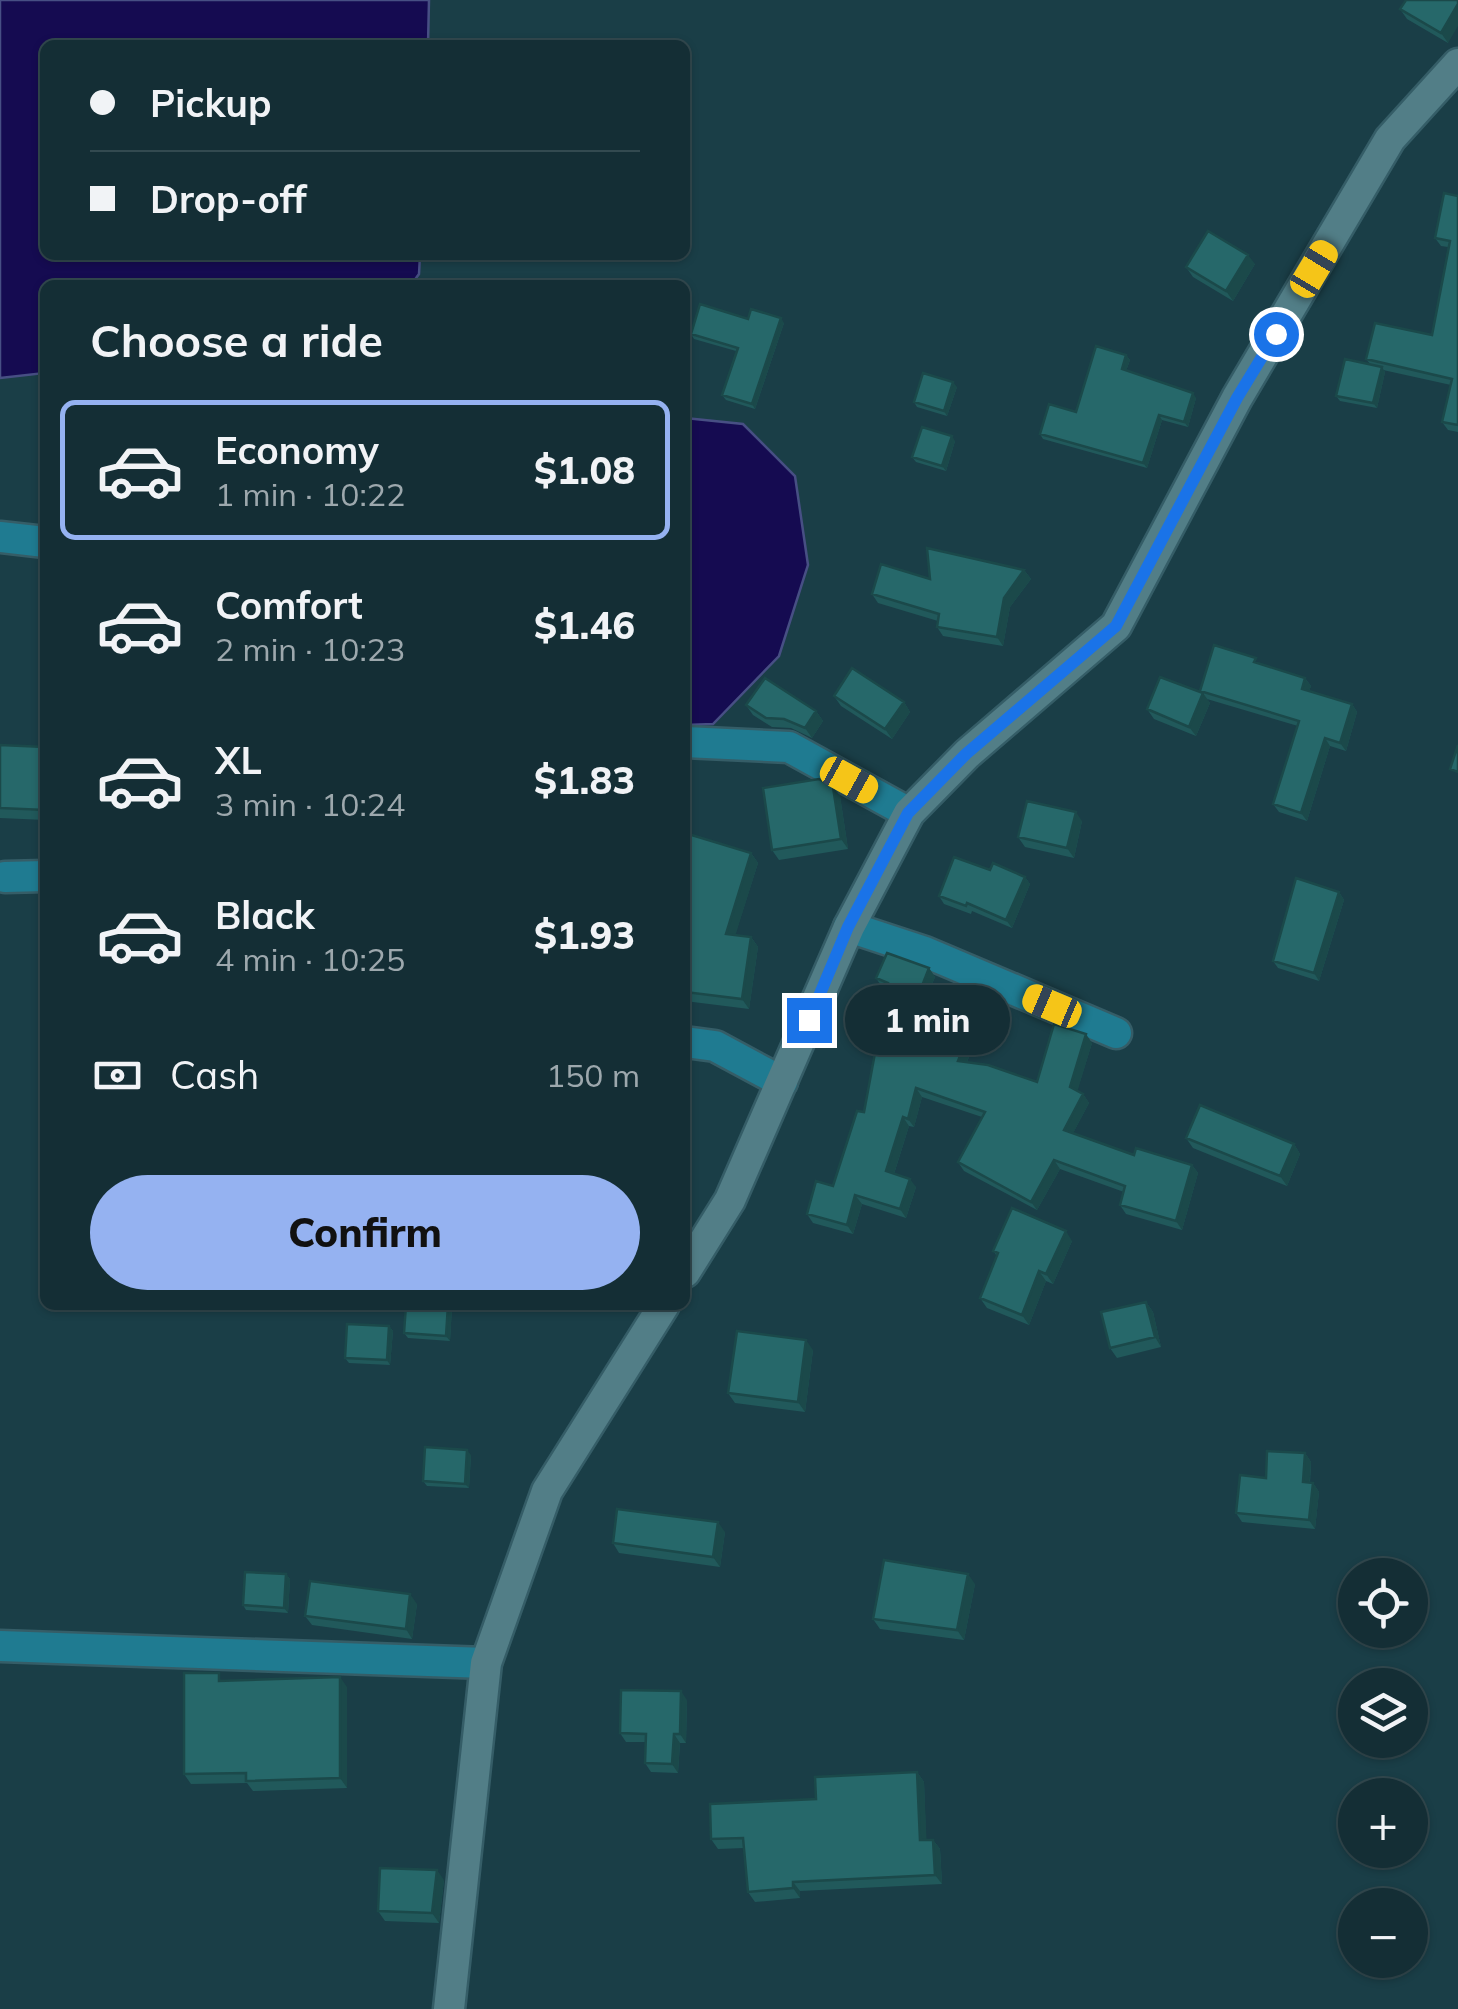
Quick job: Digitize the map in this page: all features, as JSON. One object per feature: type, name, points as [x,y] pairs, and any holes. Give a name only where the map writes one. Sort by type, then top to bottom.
[{"type":"main road","points":[[690,1264],[730,1200],[848,927],[908,813],[966,754],[1116,626],[1237,398],[1390,139],[1458,64]]},
{"type":"main road","points":[[449,2009],[486,1664],[547,1491],[661,1310]]},
{"type":"street","points":[[0,537],[40,541]]},
{"type":"street","points":[[690,742],[789,747],[908,813]]},
{"type":"street","points":[[6,876],[40,876]]},
{"type":"street","points":[[848,927],[924,952],[1116,1034]]},
{"type":"street","points":[[690,1043],[714,1046],[782,1082]]},
{"type":"street","points":[[0,1646],[486,1664]]},
{"type":"shaded area","points":[[0,0],[429,0],[428,40],[40,40],[40,260],[420,260],[419,274],[415,280],[40,280],[40,374],[0,378]]},
{"type":"shaded area","points":[[690,419],[743,424],[795,476],[808,565],[779,656],[713,724],[690,725]]},
{"type":"building","points":[[1406,0],[1458,0],[1458,4],[1441,33],[1400,9]]},
{"type":"building","points":[[1444,193],[1458,196],[1458,425],[1442,422],[1452,379],[1366,359],[1375,323],[1432,335],[1450,241],[1435,238]]},
{"type":"building","points":[[1208,231],[1248,255],[1226,291],[1186,267]]},
{"type":"building","points":[[700,304],[748,319],[751,309],[781,318],[752,404],[722,395],[738,348],[691,334]]},
{"type":"building","points":[[1096,346],[1126,355],[1122,369],[1193,393],[1184,422],[1159,415],[1143,463],[1040,434],[1049,404],[1076,412]]},
{"type":"building","points":[[1345,359],[1382,367],[1373,403],[1336,396]]},
{"type":"building","points":[[923,373],[953,382],[944,411],[914,402]]},
{"type":"building","points":[[922,427],[952,436],[942,466],[912,457]]},
{"type":"building","points":[[927,548],[1024,570],[1004,598],[997,637],[937,627],[939,614],[872,594],[881,564],[930,579]]},
{"type":"building","points":[[1214,645],[1305,678],[1302,689],[1352,704],[1340,743],[1325,738],[1301,813],[1273,804],[1299,721],[1200,691]]},
{"type":"building","points":[[852,668],[904,702],[885,729],[834,696]]},
{"type":"building","points":[[1160,677],[1203,693],[1189,727],[1147,709]]},
{"type":"building","points":[[765,678],[816,711],[805,728],[784,719],[766,718],[746,705]]},
{"type":"building","points":[[0,745],[40,747],[40,810],[0,808]]},
{"type":"building","points":[[1458,745],[1458,772],[1450,769]]},
{"type":"building","points":[[819,779],[833,787],[841,839],[772,850],[763,788]]},
{"type":"building","points":[[1027,801],[1076,812],[1067,848],[1018,837]]},
{"type":"building","points":[[690,835],[751,853],[726,934],[751,937],[742,999],[690,993]]},
{"type":"building","points":[[954,857],[990,870],[993,863],[1025,877],[1006,920],[939,896]]},
{"type":"building","points":[[1296,878],[1339,892],[1314,973],[1273,961]]},
{"type":"building","points":[[887,953],[929,968],[920,991],[977,1013],[958,1061],[988,1065],[1037,1082],[1054,1024],[1086,1034],[1070,1087],[1083,1094],[1064,1130],[1134,1155],[1136,1148],[1192,1165],[1176,1221],[1120,1205],[1125,1186],[1054,1160],[1031,1202],[958,1162],[985,1112],[916,1088],[908,1119],[903,1117],[886,1171],[910,1179],[900,1209],[855,1195],[847,1225],[807,1214],[816,1181],[833,1186],[857,1111],[864,1112],[888,983],[876,978]]},
{"type":"building","points":[[1200,1105],[1294,1144],[1280,1176],[1186,1138]]},
{"type":"building","points":[[1012,1208],[1066,1231],[1046,1274],[1039,1271],[1022,1315],[980,1298],[998,1253],[993,1251]]},
{"type":"building","points":[[1146,1302],[1155,1337],[1110,1348],[1101,1312]]},
{"type":"building","points":[[406,1310],[448,1310],[446,1336],[404,1333]]},
{"type":"building","points":[[347,1324],[389,1326],[387,1360],[345,1358]]},
{"type":"building","points":[[737,1331],[806,1340],[798,1402],[728,1393]]},
{"type":"building","points":[[425,1447],[467,1450],[465,1484],[423,1481]]},
{"type":"building","points":[[1267,1451],[1305,1453],[1303,1482],[1313,1483],[1309,1520],[1236,1513],[1240,1475],[1266,1478]]},
{"type":"building","points":[[617,1509],[718,1522],[713,1557],[613,1543]]},
{"type":"building","points":[[884,1560],[968,1574],[957,1630],[873,1619]]},
{"type":"building","points":[[245,1572],[286,1574],[284,1608],[243,1605]]},
{"type":"building","points":[[310,1581],[410,1594],[406,1629],[305,1616]]},
{"type":"building","points":[[184,1673],[219,1673],[219,1681],[340,1677],[340,1778],[246,1781],[246,1773],[184,1774]]},
{"type":"building","points":[[621,1690],[681,1691],[680,1734],[674,1734],[672,1764],[645,1763],[646,1734],[620,1733]]},
{"type":"building","points":[[917,1772],[920,1840],[933,1840],[935,1875],[793,1882],[793,1888],[748,1892],[743,1838],[711,1839],[710,1804],[816,1799],[815,1777]]},
{"type":"building","points":[[380,1868],[437,1870],[432,1913],[378,1911]]},
{"type":"route","points":[[809,1020],[848,927],[908,813],[966,754],[1116,626],[1237,398],[1276,334]]}]
